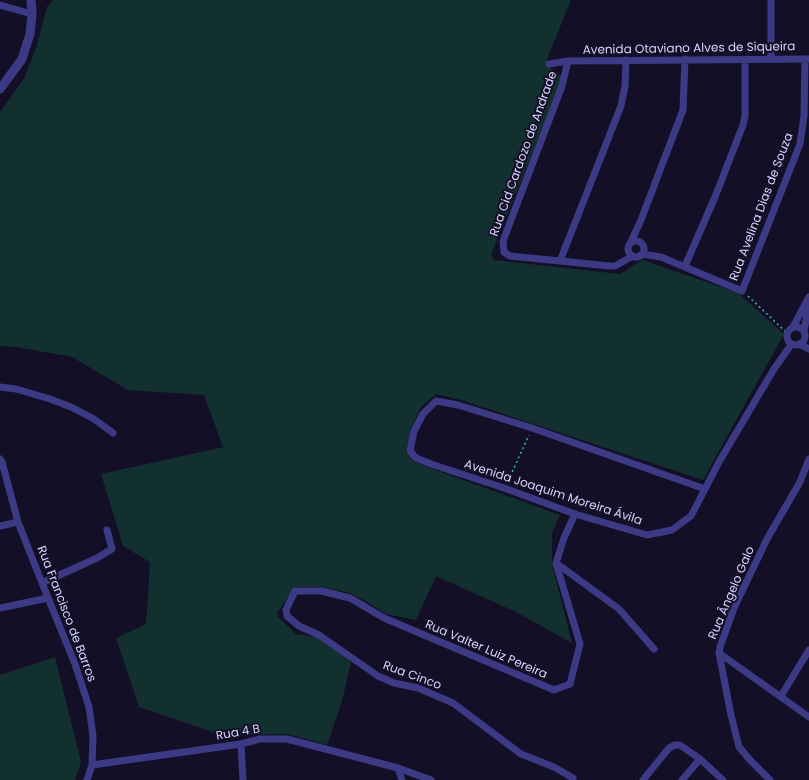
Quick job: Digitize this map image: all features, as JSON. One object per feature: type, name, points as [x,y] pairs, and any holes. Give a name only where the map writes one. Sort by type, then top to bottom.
[{"type":"street","points":[[0,89],[22,59],[30,34],[32,13],[31,0]]},
{"type":"street","points":[[32,13],[39,0]]},
{"type":"street","points":[[771,0],[771,59]]},
{"type":"street","points":[[0,5],[32,13]]},
{"type":"street","name":"Avenida Otaviano Alves de Siqueira","points":[[549,64],[568,61],[685,59],[745,60],[807,58]]},
{"type":"street","name":"Rua Avelina Dias de Souza","points":[[742,291],[800,144],[804,116],[807,58]]},
{"type":"street","points":[[685,59],[683,110],[628,250],[636,257],[642,254],[660,257],[685,266],[742,291]]},
{"type":"street","points":[[626,60],[625,86],[621,106],[560,261],[615,266],[631,254]]},
{"type":"street","points":[[685,266],[715,197],[743,125],[745,116],[745,60]]},
{"type":"street","name":"Rua Cid Cardozo de Andrade","points":[[560,261],[510,256],[506,254],[503,248],[503,241],[562,86],[568,61]]},
{"type":"street","points":[[641,220],[640,243],[644,248],[642,254]]},
{"type":"street","points":[[630,244],[635,241],[640,243],[660,257]]},
{"type":"street","points":[[809,297],[787,337],[790,343],[796,345],[799,344],[809,348]]},
{"type":"street","points":[[799,344],[804,340],[806,335],[809,304]]},
{"type":"street","points":[[793,327],[799,327],[806,335]]},
{"type":"street","name":"Avenida Joaquim Moreira Ávila","points":[[532,428],[458,405],[436,400],[424,414],[414,431],[410,451],[416,458],[421,460],[575,514],[647,535],[672,530],[691,516],[719,462],[774,369],[791,345],[790,343]]},
{"type":"street","points":[[0,386],[50,399],[71,407],[94,419],[113,433]]},
{"type":"street","points":[[532,428],[705,489]]},
{"type":"street","name":"Rua Francisco de Barros","points":[[0,459],[18,522],[75,664],[89,707],[93,736],[92,765],[86,780]]},
{"type":"street","name":"Rua Ângelo Galo","points":[[770,780],[739,747],[719,653],[722,639],[734,608],[767,539],[800,482],[809,459]]},
{"type":"street","points":[[575,514],[564,538],[556,564],[619,609],[654,649]]},
{"type":"street","points":[[0,526],[18,522]]},
{"type":"street","points":[[42,583],[97,558],[112,549],[107,530]]},
{"type":"street","name":"Rua Valter Luiz Pereira","points":[[296,591],[321,591],[350,598],[384,618],[554,690],[570,684],[580,644],[556,564]]},
{"type":"street","name":"Rua Cinco","points":[[296,591],[286,610],[287,616],[299,626],[319,635],[378,676],[394,683],[418,688],[453,703],[521,754],[554,767],[573,778],[573,780]]},
{"type":"street","points":[[0,608],[48,598]]},
{"type":"street","points":[[782,696],[809,650]]},
{"type":"street","points":[[719,653],[782,696],[809,717]]},
{"type":"street","name":"Rua 4 B","points":[[92,765],[241,744],[260,738],[287,739],[398,768],[431,780]]},
{"type":"street","points":[[241,744],[243,780]]},
{"type":"street","points":[[643,780],[669,748],[675,745],[680,745],[700,759],[723,780]]},
{"type":"street","points":[[682,780],[700,759]]},
{"type":"street","points":[[398,768],[402,780]]},
{"type":"path","points":[[742,291],[788,334]]},
{"type":"path","points":[[504,488],[532,428]]},
{"type":"green space","points":[[53,0],[571,0],[545,64],[563,77],[491,255],[494,260],[620,274],[643,260],[738,293],[784,334],[703,480],[461,400],[436,394],[421,407],[411,428],[406,452],[414,462],[560,515],[552,533],[552,564],[572,643],[516,612],[436,576],[416,620],[386,614],[350,593],[320,587],[296,587],[277,613],[278,617],[296,634],[318,637],[351,662],[342,701],[327,745],[288,734],[219,734],[139,707],[116,638],[146,624],[150,562],[123,546],[101,474],[223,447],[204,395],[128,390],[72,357],[17,347],[0,346],[0,112],[24,79],[37,45],[47,7]]},
{"type":"green space","points":[[55,657],[81,762],[75,780],[0,780],[0,675]]}]
